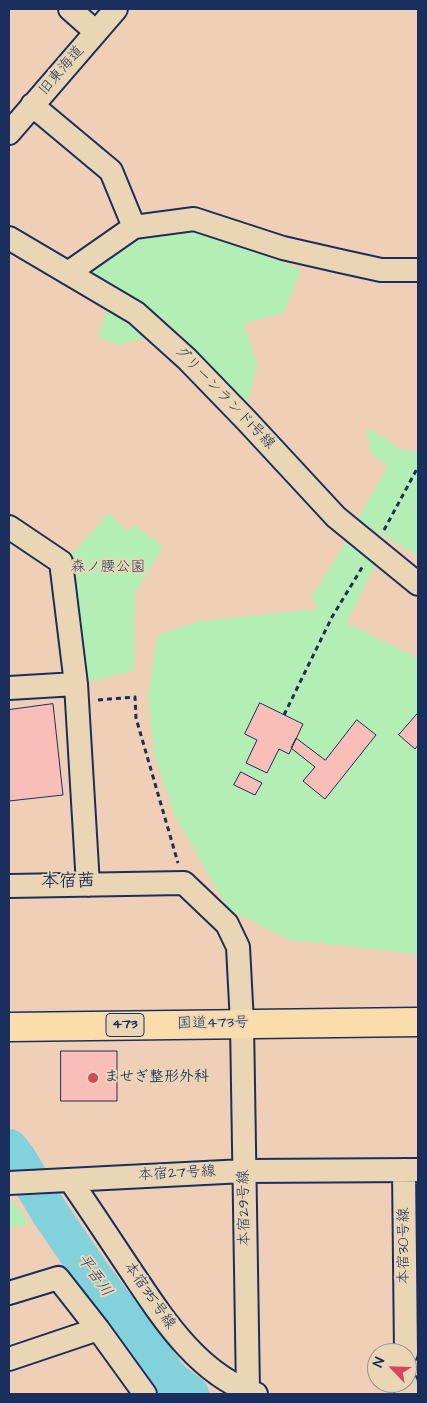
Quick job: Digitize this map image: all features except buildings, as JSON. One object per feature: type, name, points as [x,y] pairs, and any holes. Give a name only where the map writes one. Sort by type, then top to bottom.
[{"type":"highway","name":"国道473号","points":[[9,1028],[418,1022]]},
{"type":"street","points":[[70,9],[96,32]]},
{"type":"street","name":"旧東海道","points":[[9,133],[116,9]]},
{"type":"street","points":[[32,106],[111,171],[134,228]]},
{"type":"street","points":[[68,273],[134,228],[194,219],[283,248],[340,262],[381,270],[418,270]]},
{"type":"street","name":"グリーンランド1号線","points":[[9,238],[136,313],[188,359],[336,517],[418,584]]},
{"type":"street","points":[[9,527],[61,562],[77,693],[88,885]]},
{"type":"street","points":[[9,688],[77,693]]},
{"type":"street","points":[[9,886],[184,883]]},
{"type":"street","name":"本宿29号線","points":[[184,883],[227,924],[238,946],[242,1024],[244,1171],[252,1393]]},
{"type":"street","name":"本宿27号線","points":[[9,1183],[244,1171],[411,1170]]},
{"type":"street","name":"本宿30号線","points":[[406,1343],[411,1170]]},
{"type":"street","name":"本宿35号線","points":[[62,1180],[167,1323],[190,1350],[219,1376],[252,1393]]},
{"type":"street","points":[[9,1293],[58,1278],[145,1394]]},
{"type":"street","points":[[9,1359],[98,1329]]},
{"type":"path","points":[[284,715],[332,617],[374,549],[418,467]]},
{"type":"path","points":[[77,693],[135,697],[136,718],[184,883]]},
{"type":"green space","points":[[202,232],[301,269],[285,312],[244,324],[257,363],[248,403],[178,331],[116,345],[98,337],[114,284],[88,273],[143,237]]},
{"type":"green space","points":[[367,427],[402,450],[418,451],[418,556],[357,520],[388,466],[370,452]]},
{"type":"green space","name":"森ノ腰公園","points":[[109,513],[126,530],[135,526],[163,546],[135,593],[134,671],[86,682],[71,555]]},
{"type":"green space","points":[[347,540],[376,563],[347,623],[418,658],[418,954],[290,940],[228,909],[175,816],[154,754],[148,696],[157,635],[200,621],[318,609],[312,596]]},
{"type":"green space","points":[[9,1198],[30,1223],[9,1228]]},
{"type":"waterway","name":"平吾川","points":[[9,1148],[93,1276],[171,1380],[190,1394]]},
{"type":"place","name":"ませぎ整形外科","points":[[93,1078]]},
{"type":"district","name":"本宿茜","points":[[68,882]]}]
